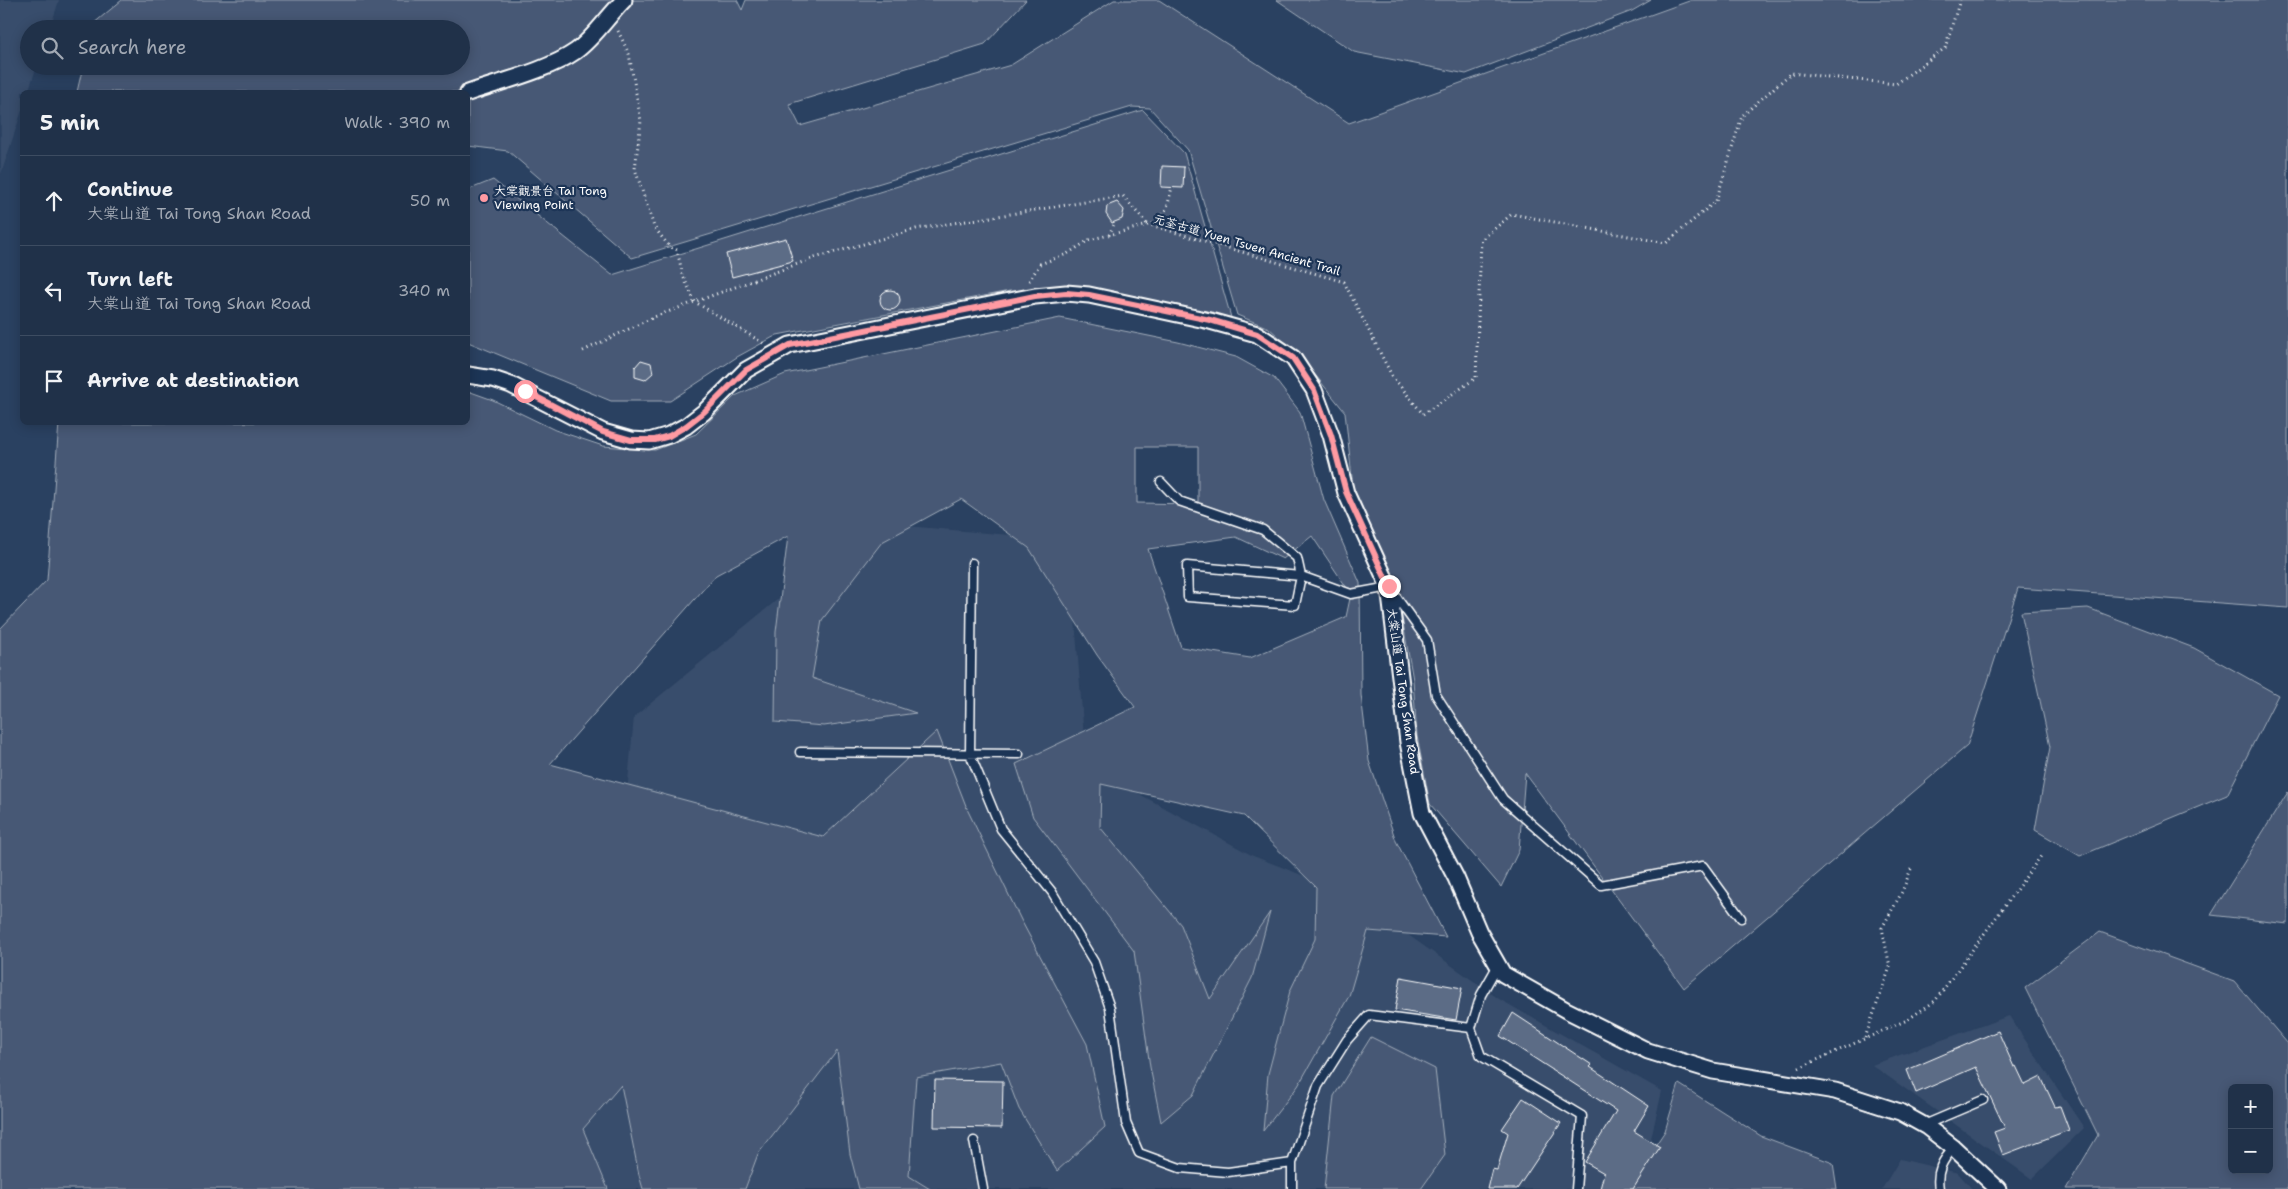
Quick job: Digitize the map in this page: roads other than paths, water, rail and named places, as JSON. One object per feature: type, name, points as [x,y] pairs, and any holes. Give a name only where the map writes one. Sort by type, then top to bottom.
[{"type":"street","points":[[470,92],[548,65],[569,55],[584,44],[624,0]]},
{"type":"street","name":"大棠山道 Tai Tong Shan Road","points":[[470,375],[493,379],[511,385],[603,432],[631,440],[649,441],[669,436],[686,426],[704,412],[746,370],[790,345],[1035,296],[1066,293],[1089,295],[1210,320],[1257,334],[1293,358],[1314,390],[1331,435],[1346,492],[1390,594],[1408,742],[1422,813],[1456,878],[1479,932],[1503,974],[1566,1010],[1648,1051],[1713,1071],[1835,1091],[1889,1107],[1924,1125],[1954,1148],[1998,1189]]},
{"type":"lane","points":[[1161,482],[1179,502],[1263,530],[1297,558],[1301,576],[1295,605],[1188,597],[1187,566],[1301,576],[1351,594],[1390,594],[1427,640],[1436,695],[1503,799],[1601,884],[1703,866],[1741,918]]},
{"type":"lane","points":[[972,563],[970,754],[1001,829],[1052,892],[1094,962],[1110,1008],[1126,1123],[1139,1153],[1180,1168],[1228,1172],[1292,1164]]},
{"type":"lane","points":[[800,752],[1019,754]]},
{"type":"lane","points":[[1498,965],[1481,995],[1470,1028],[1481,1056],[1582,1116],[1576,1189]]},
{"type":"lane","points":[[1292,1189],[1292,1164],[1318,1086],[1347,1040],[1369,1015],[1470,1028]]},
{"type":"lane","points":[[1924,1125],[1983,1100]]},
{"type":"lane","points":[[974,1141],[983,1189]]},
{"type":"lane","points":[[1939,1189],[1938,1177],[1940,1168],[1946,1156],[1954,1148]]},
{"type":"place","name":"大棠觀景台 Tai Tong Viewing Point","points":[[484,198]]}]
